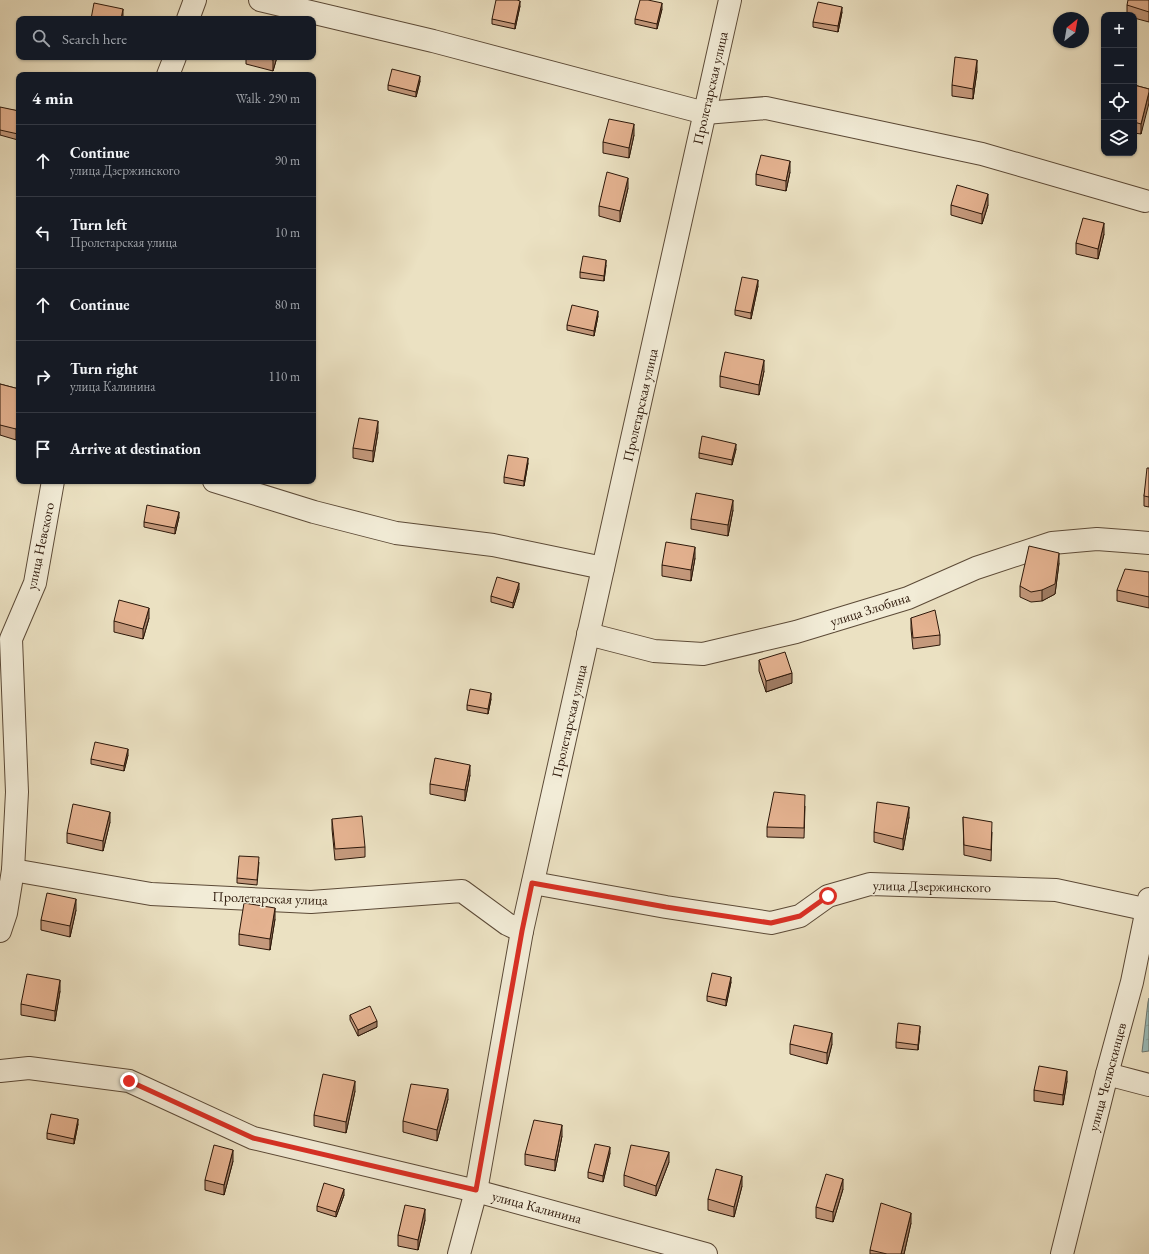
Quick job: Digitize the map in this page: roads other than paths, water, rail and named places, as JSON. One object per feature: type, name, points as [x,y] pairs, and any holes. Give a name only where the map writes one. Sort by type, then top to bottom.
[{"type":"street","points":[[189,16],[195,0]]},
{"type":"street","points":[[260,0],[432,41],[705,113],[766,108],[982,154],[1148,202]]},
{"type":"street","name":"Пролетарская улица","points":[[13,870],[151,894],[311,902],[462,891],[507,924],[522,931],[730,0]]},
{"type":"street","points":[[169,72],[174,60]]},
{"type":"street","name":"улица Невского","points":[[0,931],[6,913],[13,870],[17,792],[6,637],[35,583],[52,484]]},
{"type":"street","points":[[224,484],[314,512],[396,533],[493,545],[603,568]]},
{"type":"street","name":"улица Злобина","points":[[588,634],[654,651],[703,654],[796,632],[908,598],[976,568],[1052,543],[1097,540],[1149,543]]},
{"type":"street","name":"улица Дзержинского","points":[[532,883],[666,907],[771,923],[800,916],[828,896],[870,884],[1056,890],[1148,906]]},
{"type":"street","name":"улица Челюскинцев","points":[[1062,1254],[1107,1074],[1132,982],[1148,906]]},
{"type":"street","points":[[459,1254],[476,1190],[522,931]]},
{"type":"street","name":"улица Калинина","points":[[0,1071],[29,1068],[129,1081],[253,1138],[476,1190],[706,1254]]},
{"type":"street","points":[[1107,1074],[1149,1084]]},
{"type":"water","points":[[1149,998],[1149,1051],[1142,1052],[1148,1002]]}]
